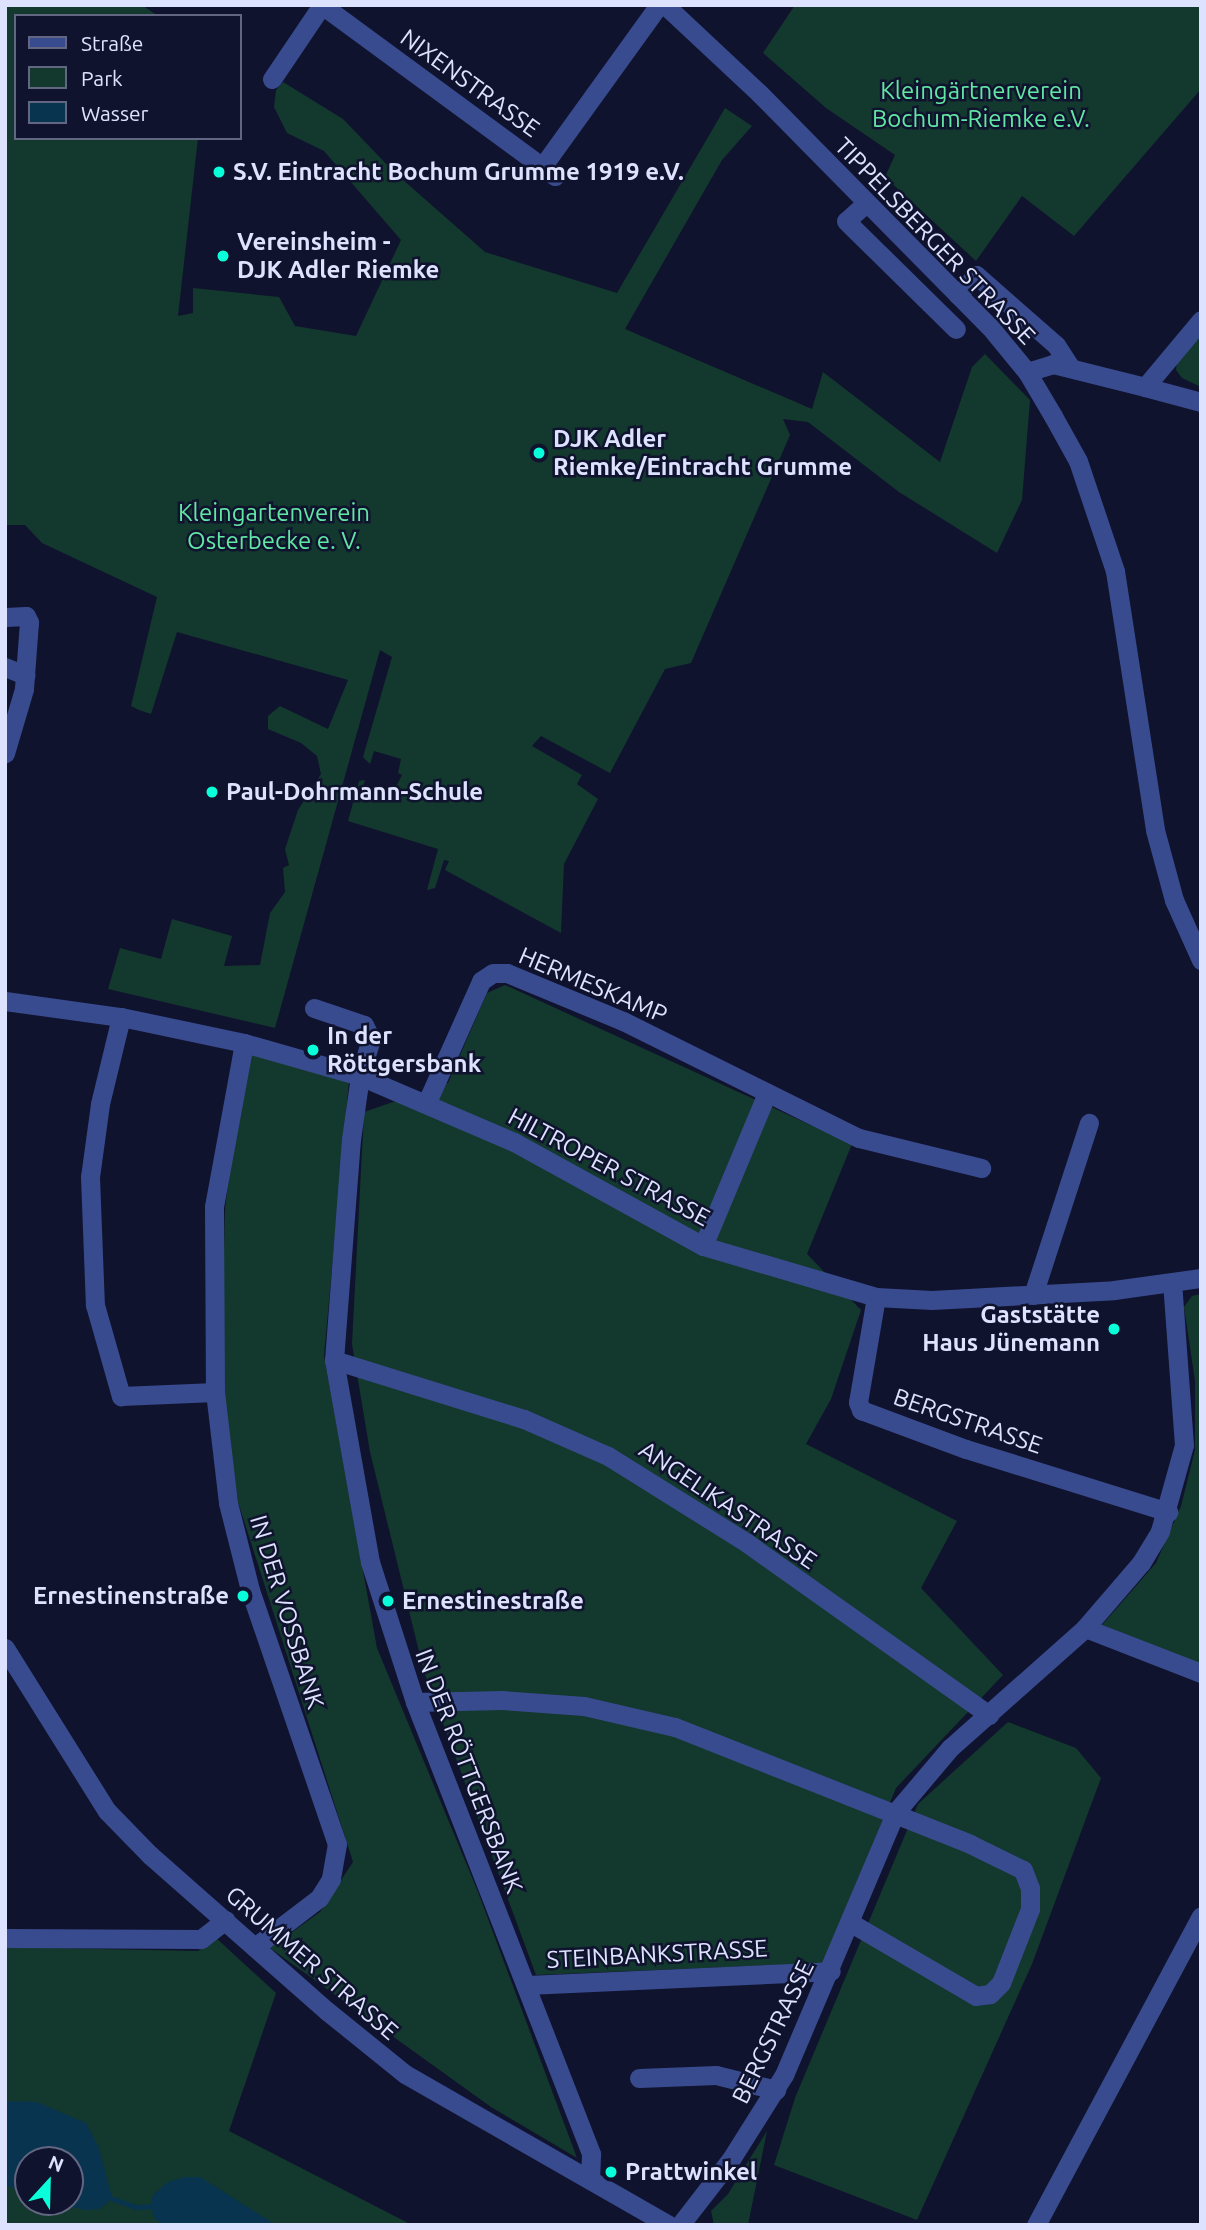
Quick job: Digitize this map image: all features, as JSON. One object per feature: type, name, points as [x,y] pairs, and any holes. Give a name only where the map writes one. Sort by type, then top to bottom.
[{"type":"street","points":[[272,79],[322,5]]},
{"type":"street","name":"NIXENSTRASSE","points":[[322,5],[549,171],[659,5]]},
{"type":"street","name":"TIPPELSBERGER STRASSE","points":[[665,5],[760,94],[902,242],[958,295],[1027,372],[1078,461],[1115,571],[1155,830],[1174,900],[1201,960]]},
{"type":"street","points":[[865,204],[846,221],[956,329]]},
{"type":"street","points":[[886,261],[902,242]]},
{"type":"street","points":[[958,295],[976,275],[1056,345],[1071,368]]},
{"type":"street","points":[[924,298],[940,278]]},
{"type":"street","points":[[1146,387],[1201,320]]},
{"type":"street","points":[[1027,372],[1053,364],[1201,402]]},
{"type":"street","points":[[5,617],[26,616],[29,622],[25,675],[5,753]]},
{"type":"street","points":[[5,667],[25,675]]},
{"type":"street","name":"HERMESKAMP","points":[[428,1102],[481,981],[493,973],[507,973],[623,1021],[859,1138],[981,1168]]},
{"type":"street","name":"HILTROPER STRASSE","points":[[5,1001],[121,1017],[244,1043],[360,1076],[428,1102],[514,1142],[704,1246],[876,1297],[932,1300],[1033,1295],[1201,1278]]},
{"type":"street","name":"IN DER RÖTTGERSBANK","points":[[314,1008],[364,1025],[370,1032],[360,1076],[334,1360],[370,1562],[415,1702],[591,2154],[590,2180]]},
{"type":"street","points":[[121,1017],[100,1104],[90,1177],[94,1305],[121,1396],[215,1392]]},
{"type":"street","name":"IN DER VOSSBANK","points":[[244,1043],[214,1207],[215,1392],[229,1503],[250,1590],[337,1844],[331,1879],[319,1898],[255,1947]]},
{"type":"street","points":[[704,1246],[767,1093]]},
{"type":"street","points":[[1033,1295],[1089,1123]]},
{"type":"street","name":"BERGSTRASSE","points":[[680,2225],[732,2159],[776,2090],[831,1971],[895,1812],[930,1768],[1085,1628],[1141,1563],[1168,1512],[1184,1445],[1172,1282]]},
{"type":"street","name":"BERGSTRASSE","points":[[876,1297],[858,1402],[861,1410],[966,1449],[1168,1512]]},
{"type":"street","name":"ANGELIKASTRASSE","points":[[334,1360],[500,1411],[608,1456],[736,1535],[989,1715]]},
{"type":"street","points":[[1085,1628],[1201,1673]]},
{"type":"street","name":"GRUMMER STRASSE","points":[[5,1648],[107,1811],[255,1947],[405,2074],[669,2225]]},
{"type":"street","points":[[415,1702],[538,1701],[629,1714],[675,1727],[895,1812],[1023,1870],[1030,1888],[1030,1909],[1001,1983],[990,1993],[976,1996],[850,1923]]},
{"type":"street","points":[[1036,2225],[1201,1916]]},
{"type":"street","points":[[5,1938],[201,1938],[225,1920]]},
{"type":"street","name":"STEINBANKSTRASSE","points":[[527,1985],[831,1971]]},
{"type":"street","points":[[639,2078],[716,2075],[776,2090]]},
{"type":"green space","name":"Kleingartenverein Osterbecke e. V.","points":[[5,5],[142,5],[155,14],[14,14],[14,140],[198,140],[178,316],[193,313],[193,288],[279,297],[295,326],[356,336],[401,240],[324,151],[287,133],[274,107],[276,90],[283,82],[343,119],[394,172],[485,252],[617,293],[725,108],[752,126],[722,160],[625,329],[812,409],[823,372],[940,462],[972,367],[985,354],[1030,400],[1022,500],[997,553],[899,492],[808,422],[783,419],[790,435],[691,663],[665,669],[610,773],[541,736],[532,746],[582,775],[577,784],[598,799],[564,864],[561,933],[445,870],[449,861],[444,860],[435,888],[427,890],[438,849],[348,821],[359,781],[365,780],[361,793],[389,801],[402,775],[398,773],[401,759],[374,751],[370,764],[363,757],[392,657],[380,650],[275,1028],[108,989],[120,948],[161,959],[172,919],[232,936],[224,966],[260,965],[270,913],[285,892],[283,868],[289,865],[285,849],[298,810],[321,774],[317,756],[301,743],[268,729],[268,716],[280,706],[328,729],[348,680],[177,632],[151,714],[139,710],[131,706],[157,597],[42,543],[25,525],[5,525]]},
{"type":"green space","name":"Kleingärtnerverein Bochum-Riemke e.V.","points":[[795,5],[1201,5],[1201,89],[1074,236],[1022,196],[976,261],[885,177],[895,155],[826,108],[763,53]]},
{"type":"green space","points":[[1201,331],[1201,387],[1182,378],[1176,370],[1177,361]]},
{"type":"green space","points":[[505,985],[852,1144],[807,1254],[861,1310],[831,1399],[806,1444],[957,1521],[921,1588],[1003,1675],[896,1788],[823,1963],[536,1975],[424,1672],[370,1452],[352,1344],[364,1112],[448,1083],[487,993]]},
{"type":"green space","points":[[244,1052],[349,1081],[324,1356],[377,1648],[478,1892],[577,2158],[491,2107],[270,1948],[320,1912],[353,1862],[238,1502],[221,1386],[225,1209]]},
{"type":"green space","points":[[1201,1294],[1201,1664],[1102,1625],[1156,1563],[1181,1506],[1195,1450],[1195,1381],[1184,1307],[1192,1296]]},
{"type":"green space","points":[[1008,1722],[1076,1748],[1101,1778],[1032,1964],[917,2220],[774,2165],[795,2098],[918,1804]]},
{"type":"green space","points":[[215,1937],[276,1993],[229,2131],[412,2225],[5,2225],[5,1947],[198,1951]]},
{"type":"green space","points":[[767,2131],[748,2225],[714,2225],[711,2211],[728,2194]]},
{"type":"water","points":[[5,2101],[37,2102],[86,2123],[99,2148],[112,2198],[100,2209],[84,2210],[84,2146],[14,2146],[14,2189],[5,2185]]},
{"type":"water","points":[[185,2177],[200,2177],[276,2225],[164,2225],[155,2219],[150,2206],[153,2195],[168,2182]]},
{"type":"waterway","points":[[108,2197],[135,2207],[155,2206]]},
{"type":"place","name":"S.V. Eintracht Bochum Grumme 1919 e.V.","points":[[219,172]]},
{"type":"place","name":"Vereinsheim - DJK Adler Riemke","points":[[223,256]]},
{"type":"place","name":"DJK Adler Riemke/Eintracht Grumme","points":[[539,453]]},
{"type":"place","name":"Paul-Dohrmann-Schule","points":[[212,792]]},
{"type":"place","name":"In der Röttgersbank","points":[[313,1050]]},
{"type":"place","name":"Gaststätte Haus Jünemann","points":[[1114,1329]]},
{"type":"place","name":"Ernestinenstraße","points":[[243,1596]]},
{"type":"place","name":"Ernestinestraße","points":[[388,1601]]},
{"type":"place","name":"Prattwinkel","points":[[611,2172]]}]
